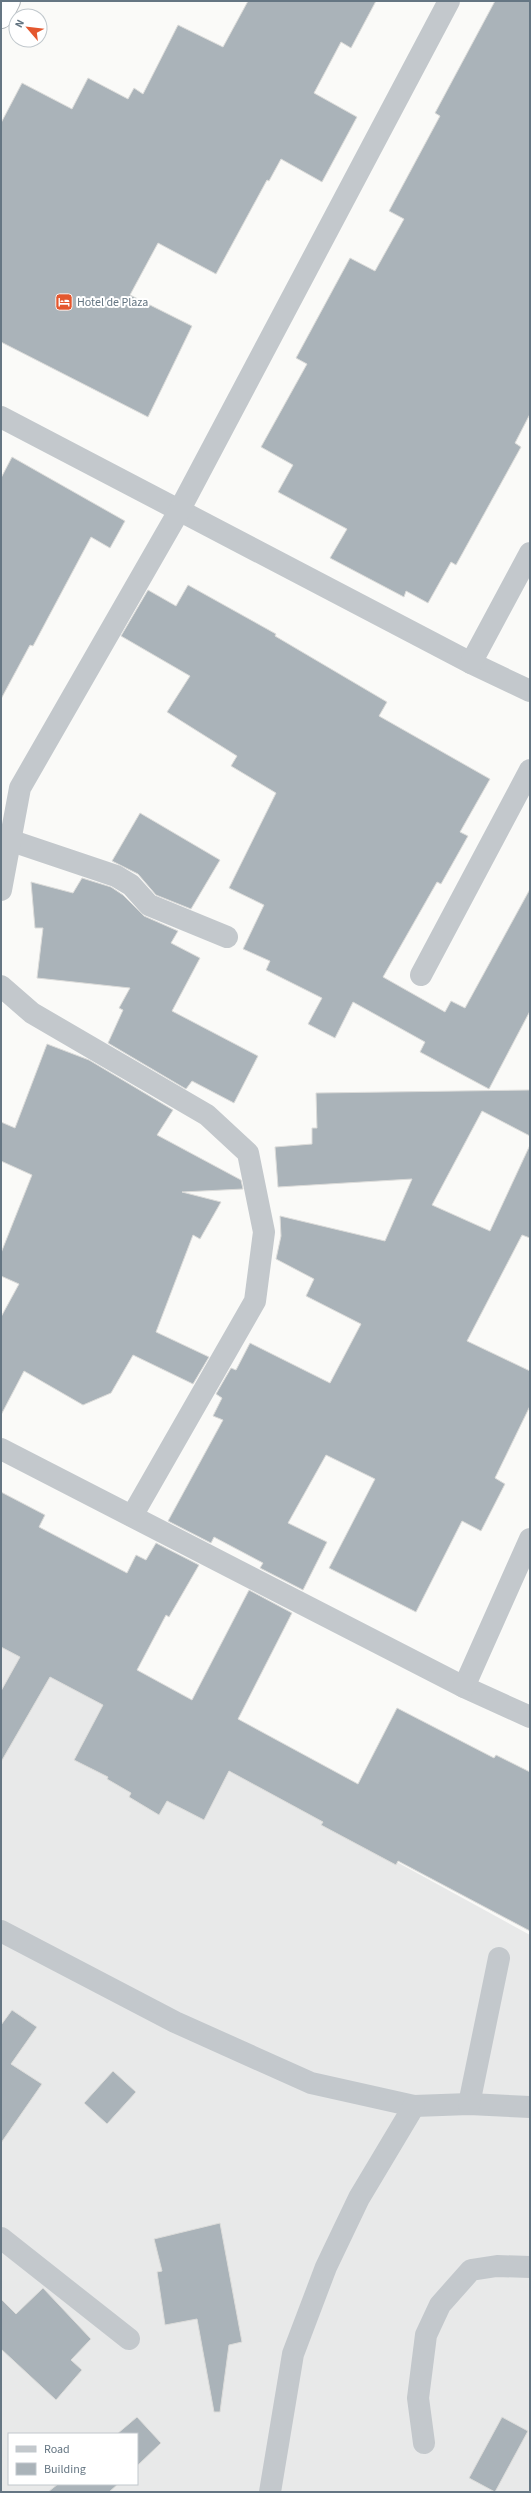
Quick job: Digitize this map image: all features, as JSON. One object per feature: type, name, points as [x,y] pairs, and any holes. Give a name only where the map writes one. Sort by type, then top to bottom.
[{"type":"highway","points":[[1,17],[9,1]]},
{"type":"street","points":[[1,890],[12,841],[20,788],[179,511],[449,1]]},
{"type":"street","points":[[1,417],[471,663],[530,691]]},
{"type":"street","points":[[471,663],[530,553]]},
{"type":"street","points":[[421,975],[530,770]]},
{"type":"street","points":[[12,841],[116,876],[131,885],[149,906],[227,938]]},
{"type":"street","points":[[1,986],[32,1013],[207,1115],[248,1153],[264,1232],[255,1300],[132,1516]]},
{"type":"street","points":[[1,1449],[464,1687],[530,1717]]},
{"type":"street","points":[[464,1687],[530,1539]]},
{"type":"street","points":[[1,1931],[175,2022],[310,2083],[414,2106],[468,2104],[530,2107]]},
{"type":"street","points":[[468,2104],[499,1958]]},
{"type":"street","points":[[270,2492],[293,2354],[326,2267],[359,2198],[414,2106]]},
{"type":"street","points":[[1,2238],[129,2339]]},
{"type":"street","points":[[424,2443],[418,2398],[426,2335],[440,2305],[471,2270],[497,2266],[530,2267]]},
{"type":"shaded area","points":[[1,1645],[530,1935],[530,2492],[1,2492]]},
{"type":"building","points":[[248,1],[376,1],[351,48],[341,42],[314,93],[357,117],[322,182],[281,159],[269,181],[267,180],[216,274],[158,243],[130,295],[192,326],[148,417],[1,342],[1,123],[22,83],[72,109],[88,78],[128,99],[134,88],[143,94],[178,25],[223,47]]},
{"type":"building","points":[[495,1],[530,1],[530,414],[515,443],[521,447],[456,565],[451,562],[428,603],[406,591],[404,597],[330,558],[347,529],[278,492],[293,465],[261,447],[307,364],[296,358],[350,258],[375,271],[404,219],[389,211],[440,116],[435,113]]},
{"type":"building","points":[[12,457],[125,521],[110,548],[91,537],[33,646],[30,645],[1,699],[1,478]]},
{"type":"building","points":[[188,585],[276,634],[275,636],[387,702],[379,716],[490,779],[460,832],[468,836],[441,884],[437,882],[383,977],[445,1012],[451,1001],[465,1008],[530,889],[530,1011],[489,1089],[420,1052],[425,1042],[353,1002],[335,1038],[308,1024],[322,998],[266,970],[270,961],[243,949],[264,905],[229,888],[276,793],[231,766],[237,756],[167,712],[190,676],[121,636],[148,590],[176,606]]},
{"type":"building","points":[[140,813],[220,860],[191,909],[156,895],[138,874],[112,861]]},
{"type":"building","points":[[82,878],[111,887],[123,895],[144,916],[178,931],[171,943],[200,958],[172,1011],[258,1056],[234,1103],[192,1081],[186,1089],[108,1043],[123,1010],[119,1008],[130,988],[37,978],[43,928],[35,928],[31,882],[73,893]]},
{"type":"building","points":[[47,1044],[89,1060],[173,1110],[157,1135],[241,1180],[243,1189],[182,1192],[221,1202],[200,1239],[193,1235],[156,1332],[209,1357],[193,1384],[133,1355],[111,1393],[83,1405],[24,1371],[1,1415],[1,1317],[19,1284],[1,1276],[1,1253],[32,1175],[1,1161],[1,1122],[15,1128]]},
{"type":"building","points":[[530,1090],[530,1136],[482,1111],[432,1205],[490,1231],[530,1145],[530,1238],[522,1235],[467,1341],[530,1371],[530,1406],[495,1478],[505,1484],[481,1531],[462,1521],[416,1612],[329,1568],[375,1479],[326,1455],[288,1523],[327,1542],[303,1590],[260,1568],[263,1563],[214,1537],[211,1543],[168,1521],[223,1420],[213,1416],[222,1398],[216,1394],[231,1368],[236,1370],[250,1343],[330,1383],[361,1324],[306,1296],[314,1279],[276,1259],[281,1236],[280,1216],[385,1241],[412,1179],[278,1187],[275,1147],[312,1144],[312,1128],[317,1128],[316,1093]]},
{"type":"building","points":[[1,1492],[45,1515],[39,1527],[127,1573],[136,1555],[146,1560],[156,1543],[199,1565],[169,1617],[166,1615],[137,1670],[192,1700],[249,1590],[292,1613],[238,1719],[358,1784],[397,1708],[494,1758],[496,1755],[530,1772],[530,1931],[398,1861],[396,1865],[321,1825],[323,1822],[229,1771],[204,1820],[167,1801],[159,1815],[129,1797],[131,1793],[107,1779],[108,1777],[74,1760],[103,1705],[50,1677],[1,1762],[1,1691],[20,1657],[1,1647]]},
{"type":"building","points":[[12,2010],[37,2027],[11,2064],[42,2084],[1,2143],[1,2025]]},
{"type":"building","points":[[113,2071],[136,2092],[107,2124],[84,2103]]},
{"type":"building","points":[[220,2223],[242,2342],[229,2345],[220,2412],[214,2412],[197,2319],[165,2325],[157,2272],[162,2271],[154,2239]]},
{"type":"building","points":[[43,2288],[91,2339],[71,2360],[82,2370],[56,2400],[1,2349],[1,2299],[16,2314]]},
{"type":"building","points":[[137,2417],[161,2443],[138,2465],[138,2433],[118,2433]]},
{"type":"building","points":[[502,2417],[528,2431],[495,2492],[469,2478]]},
{"type":"building","points":[[57,2485],[117,2485],[109,2492],[48,2492]]},
{"type":"place","name":"Hotel de Plaza","points":[[64,302]]}]
